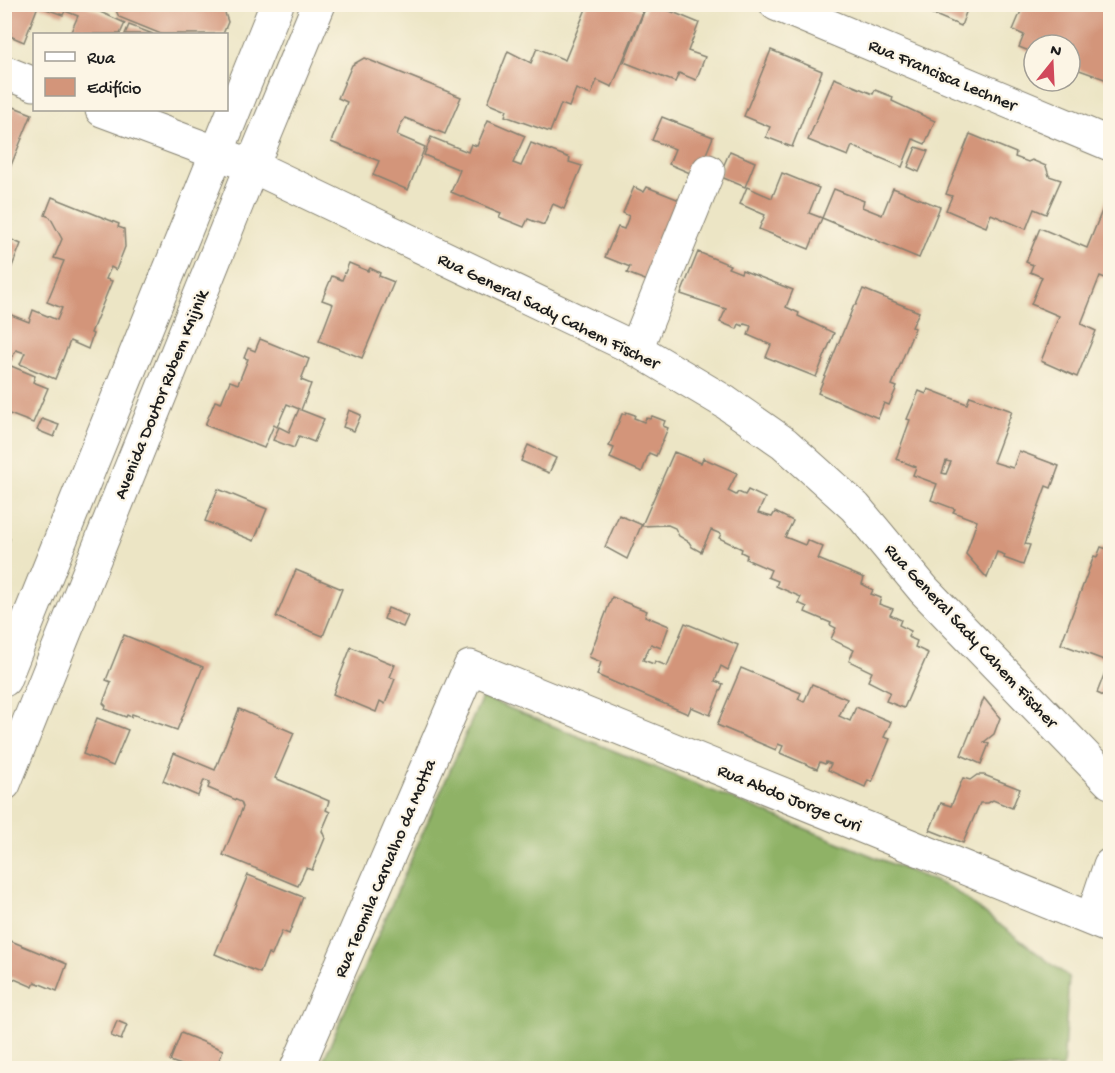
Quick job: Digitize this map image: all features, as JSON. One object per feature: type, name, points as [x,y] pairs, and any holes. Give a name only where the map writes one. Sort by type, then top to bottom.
[{"type":"street","name":"Avenida Doutor Rubem Knijnik","points":[[4,680],[277,4]]},
{"type":"street","name":"Avenida Doutor Rubem Knijnik","points":[[4,784],[319,4]]},
{"type":"street","name":"Rua Francisca Lechner","points":[[778,5],[1110,144]]},
{"type":"street","points":[[4,72],[33,84]]},
{"type":"street","name":"Rua General Sady Cahem Fischer","points":[[105,111],[252,166],[636,349],[725,402],[784,443],[855,507],[924,590],[1110,782]]},
{"type":"street","points":[[636,349],[708,171]]},
{"type":"street","points":[[49,571],[83,585]]},
{"type":"street","name":"Rua Abdo Jorge Curi","points":[[470,667],[1101,923]]},
{"type":"street","name":"Rua Teomila Carvalho da Motta","points":[[297,1068],[470,667]]},
{"type":"street","points":[[1101,923],[1110,865]]},
{"type":"green space","points":[[482,697],[951,888],[1069,977],[1063,1068],[320,1068]]},
{"type":"building","points":[[4,4],[82,4],[125,23],[120,33],[70,33],[78,16],[65,11],[63,15],[38,6],[24,42],[10,36],[11,33],[4,30]]},
{"type":"building","points":[[113,4],[222,4],[228,22],[223,33],[159,33],[119,17]]},
{"type":"building","points":[[588,4],[626,4],[643,12],[612,87],[597,80],[591,95],[576,89],[569,107],[561,104],[550,132],[505,116],[507,110],[488,102],[508,51],[531,63],[537,48],[565,60]]},
{"type":"building","points":[[647,4],[653,4],[699,23],[688,51],[705,57],[696,80],[679,73],[675,82],[624,62]]},
{"type":"building","points":[[909,4],[969,4],[961,26]]},
{"type":"building","points":[[1024,4],[1110,4],[1110,81],[1082,71],[1082,33],[1022,34],[1013,30]]},
{"type":"building","points":[[129,25],[150,33],[125,33]]},
{"type":"building","points":[[771,50],[822,71],[792,147],[766,137],[770,127],[744,116]]},
{"type":"building","points":[[364,58],[461,97],[445,134],[405,118],[401,124],[397,135],[425,147],[408,190],[373,175],[379,161],[331,142],[347,102],[338,98],[352,65]]},
{"type":"building","points":[[834,78],[873,94],[875,90],[893,97],[892,101],[935,121],[925,144],[913,139],[902,167],[852,146],[848,156],[808,140]]},
{"type":"building","points":[[14,107],[32,114],[5,180],[4,114],[11,116]]},
{"type":"building","points":[[662,117],[713,137],[697,176],[669,164],[675,149],[652,140]]},
{"type":"building","points":[[488,120],[525,136],[513,163],[521,166],[531,143],[570,158],[569,162],[582,166],[564,209],[553,204],[544,225],[528,219],[524,227],[499,217],[501,213],[451,192],[460,170],[424,155],[431,137],[468,152],[471,144],[477,146]]},
{"type":"building","points":[[970,134],[1016,153],[1015,157],[1028,162],[1032,160],[1046,166],[1049,176],[1061,180],[1046,214],[1034,209],[1026,229],[991,214],[986,227],[946,210],[952,196],[946,194]]},
{"type":"building","points":[[916,147],[928,151],[919,172],[908,167]]},
{"type":"building","points":[[730,151],[755,162],[745,187],[719,176]]},
{"type":"building","points":[[782,173],[819,188],[809,213],[822,218],[809,249],[759,229],[765,215],[740,204],[747,187],[772,198]]},
{"type":"building","points":[[634,187],[644,192],[647,187],[682,201],[653,283],[627,273],[630,267],[605,257],[618,227],[624,229],[629,216],[623,213]]},
{"type":"building","points":[[893,188],[940,207],[919,258],[822,218],[834,189],[864,201],[862,207],[882,215]]},
{"type":"building","points":[[1110,191],[1110,280],[1100,276],[1081,324],[1096,331],[1077,377],[1041,361],[1059,316],[1031,304],[1042,277],[1030,272],[1033,265],[1026,262],[1040,228],[1087,248]]},
{"type":"building","points":[[52,197],[119,224],[118,227],[124,229],[125,247],[116,270],[111,267],[106,279],[112,281],[91,333],[93,334],[88,349],[70,341],[55,379],[20,364],[25,353],[16,350],[11,360],[4,358],[4,312],[29,322],[33,310],[57,320],[62,308],[47,302],[64,261],[54,258],[62,239],[50,217],[45,215]]},
{"type":"building","points":[[5,237],[21,244],[5,284]]},
{"type":"building","points":[[698,252],[730,265],[728,268],[741,273],[742,270],[793,290],[786,307],[799,313],[798,316],[834,333],[816,377],[766,357],[771,345],[748,335],[751,326],[739,324],[737,329],[720,322],[726,309],[681,294]]},
{"type":"building","points":[[349,263],[368,271],[370,268],[380,273],[379,276],[394,282],[362,358],[319,341],[333,304],[322,300],[332,276],[342,280]]},
{"type":"building","points":[[863,289],[919,312],[892,385],[897,387],[889,405],[884,403],[878,418],[818,393],[854,305]]},
{"type":"building","points":[[260,339],[309,359],[301,380],[311,384],[301,410],[324,419],[314,442],[299,436],[294,448],[273,440],[279,427],[289,432],[299,409],[287,404],[264,448],[205,425],[215,401],[221,403],[230,381],[238,384],[248,359],[244,358],[248,348],[255,351]]},
{"type":"building","points":[[4,363],[35,376],[33,382],[48,388],[33,423],[4,412]]},
{"type":"building","points":[[928,389],[967,404],[970,396],[1012,411],[993,462],[1013,468],[1019,451],[1059,466],[1051,488],[1046,486],[1025,544],[1030,545],[1023,565],[1004,558],[1005,555],[997,552],[987,578],[966,554],[977,521],[931,500],[937,484],[913,475],[916,467],[896,459],[910,420],[907,419],[919,391],[926,394]],"holes":[[[946,461],[951,462],[946,474],[942,473]]]},
{"type":"building","points":[[349,410],[361,415],[354,431],[343,427]]},
{"type":"building","points":[[626,412],[644,422],[646,418],[650,419],[652,416],[665,421],[663,426],[668,428],[656,456],[649,453],[642,472],[610,458],[614,448],[609,446],[622,414]]},
{"type":"building","points":[[42,419],[59,425],[54,437],[37,430]]},
{"type":"building","points":[[528,445],[556,458],[549,473],[521,461]]},
{"type":"building","points":[[674,452],[701,463],[703,458],[737,473],[728,491],[736,495],[738,492],[745,495],[748,490],[765,498],[758,513],[772,517],[775,512],[793,521],[785,537],[805,545],[807,540],[823,547],[818,559],[864,578],[862,584],[873,590],[871,594],[881,598],[879,604],[893,609],[890,615],[901,620],[899,625],[911,631],[908,637],[917,641],[915,647],[928,653],[904,708],[886,701],[890,692],[868,681],[872,672],[849,661],[854,650],[831,639],[836,628],[830,625],[831,623],[805,612],[807,607],[798,603],[801,597],[776,586],[778,581],[768,577],[771,570],[746,559],[747,555],[741,552],[742,549],[719,538],[721,534],[711,530],[701,552],[679,536],[675,528],[668,525],[641,526],[627,559],[605,547],[619,515],[642,525]]},
{"type":"building","points":[[218,489],[267,509],[254,541],[205,521]]},
{"type":"building","points":[[4,537],[10,539],[5,552],[4,552]]},
{"type":"building","points":[[1101,547],[1110,550],[1110,644],[1104,660],[1061,644],[1094,556],[1097,557]]},
{"type":"building","points":[[296,570],[342,589],[323,636],[276,617]]},
{"type":"building","points":[[612,597],[647,611],[645,616],[669,626],[661,648],[651,644],[643,660],[654,664],[655,661],[667,666],[685,623],[738,645],[728,670],[721,666],[715,681],[723,684],[710,715],[691,707],[688,714],[597,675],[601,662],[589,657]]},
{"type":"building","points":[[388,608],[408,616],[403,627],[384,619]]},
{"type":"building","points":[[124,635],[203,667],[177,730],[132,714],[131,717],[127,715],[126,717],[105,709],[106,706],[103,703],[111,682],[106,680]]},
{"type":"building","points":[[351,647],[395,665],[390,677],[395,679],[385,704],[380,701],[376,712],[333,694]]},
{"type":"building","points":[[1110,659],[1110,699],[1097,693]]},
{"type":"building","points":[[741,668],[801,693],[798,699],[804,702],[812,684],[847,699],[839,716],[850,721],[856,707],[891,722],[884,737],[890,739],[872,782],[868,780],[865,787],[828,770],[831,764],[820,762],[817,769],[780,753],[783,746],[778,744],[776,750],[717,725]]},
{"type":"building","points":[[984,698],[1000,718],[994,734],[984,742],[989,744],[981,764],[961,755]]},
{"type":"building","points":[[239,709],[294,733],[275,778],[329,801],[326,810],[330,812],[322,831],[325,838],[312,870],[306,868],[298,886],[223,855],[243,807],[241,802],[208,788],[210,782],[204,780],[198,796],[163,781],[174,753],[215,770]]},
{"type":"building","points":[[97,718],[128,730],[113,766],[83,754]]},
{"type":"building","points":[[977,775],[984,775],[1020,789],[1012,808],[993,800],[980,803],[963,843],[930,830],[941,803],[951,806],[963,778],[970,780]]},
{"type":"building","points":[[248,875],[303,897],[289,934],[282,931],[272,955],[268,953],[260,973],[215,954]]},
{"type":"building","points":[[11,941],[67,964],[57,991],[35,982],[33,987],[5,975],[5,956]]},
{"type":"building","points":[[117,1021],[127,1025],[121,1040],[111,1036]]},
{"type":"building","points":[[181,1033],[223,1050],[216,1068],[190,1068],[170,1061]]}]
